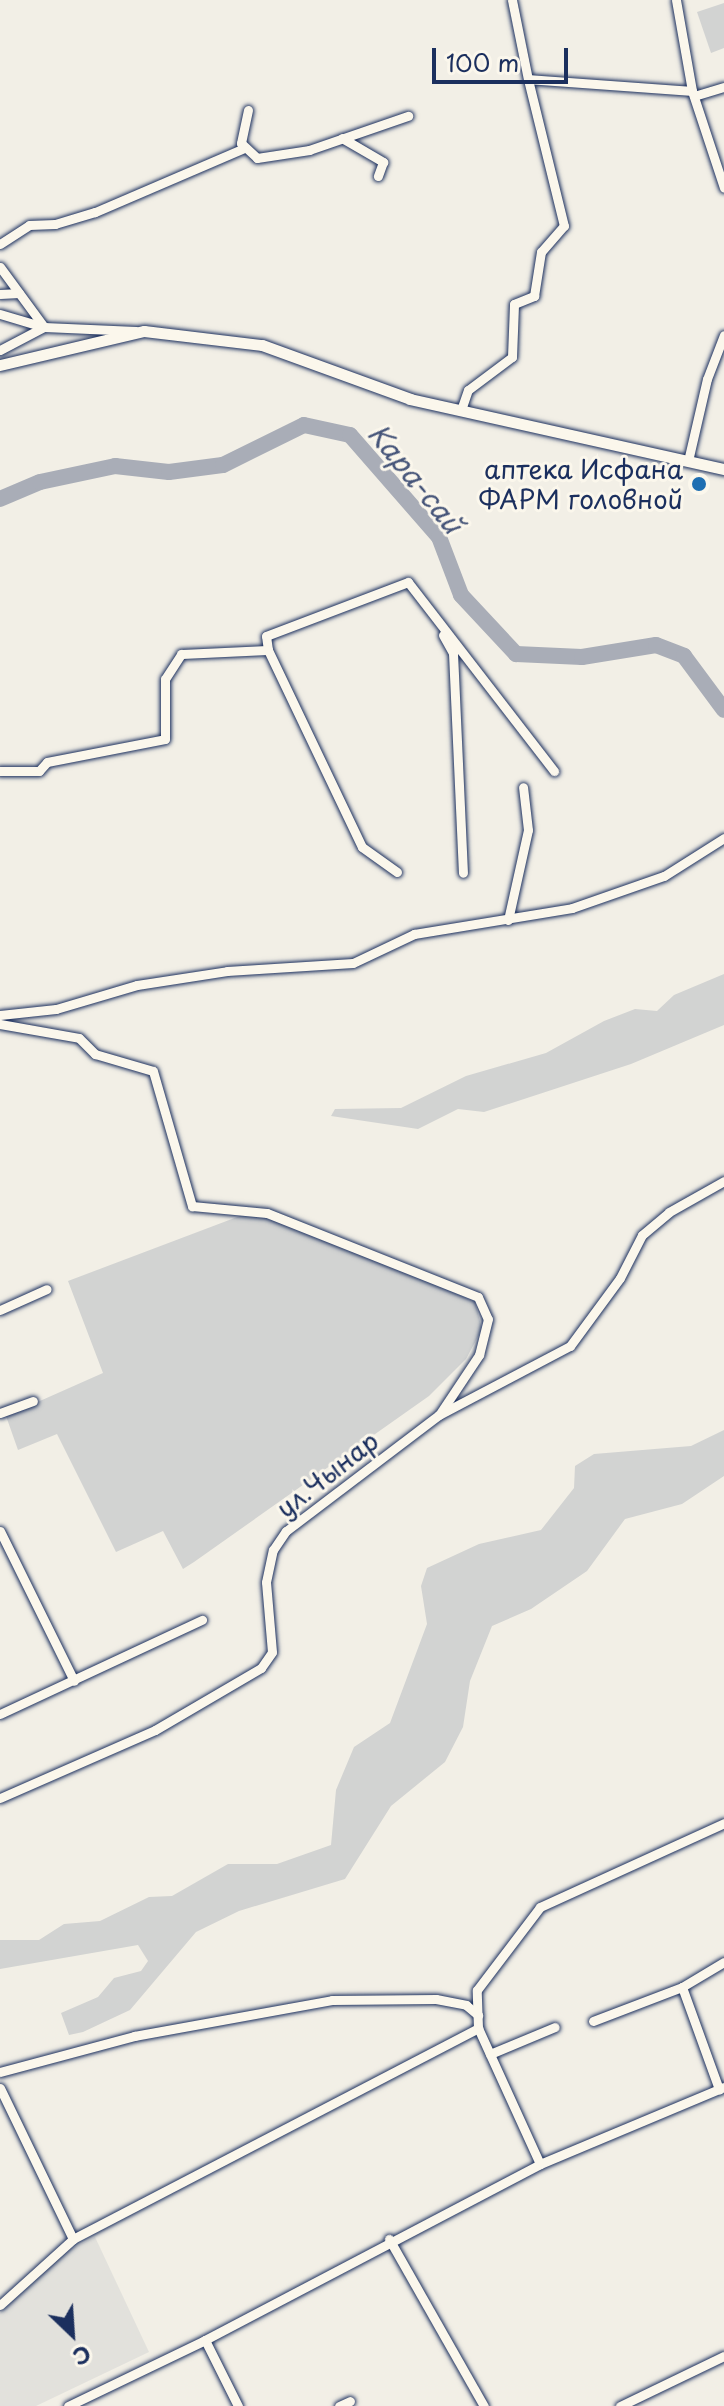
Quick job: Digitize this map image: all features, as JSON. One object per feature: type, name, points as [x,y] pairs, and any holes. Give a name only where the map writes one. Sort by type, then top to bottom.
[{"type":"main road","points":[[0,365],[144,331],[262,345],[410,399],[724,469]]},
{"type":"street","points":[[461,410],[468,390],[512,357],[514,304],[534,296],[541,252],[564,226],[512,0]]},
{"type":"street","points":[[676,0],[693,94],[724,188]]},
{"type":"street","points":[[528,79],[693,94],[724,87]]},
{"type":"street","points":[[244,148],[248,110]]},
{"type":"street","points":[[244,148],[257,158],[342,138],[408,116]]},
{"type":"street","points":[[342,138],[383,162],[378,176]]},
{"type":"street","points":[[0,244],[29,225],[55,224],[95,212],[244,148]]},
{"type":"street","points":[[0,267],[44,327]]},
{"type":"street","points":[[0,294],[19,293]]},
{"type":"street","points":[[0,314],[44,327],[144,331]]},
{"type":"street","points":[[0,350],[44,327]]},
{"type":"street","points":[[688,461],[707,379],[724,335]]},
{"type":"street","points":[[397,872],[362,847],[268,650],[266,636],[408,582]]},
{"type":"street","points":[[408,582],[554,771]]},
{"type":"street","points":[[408,582],[453,653],[463,873]]},
{"type":"street","points":[[0,771],[39,771],[47,762],[165,739],[165,679],[181,654],[268,650]]},
{"type":"street","points":[[508,920],[528,830],[523,787]]},
{"type":"street","points":[[0,1015],[56,1009],[137,985],[197,976],[353,963],[414,934],[572,908],[664,876],[724,838]]},
{"type":"street","points":[[0,1024],[79,1038],[95,1054],[153,1071],[192,1206],[267,1213],[478,1297],[488,1319],[479,1355],[439,1415]]},
{"type":"street","name":"ул.Чынар","points":[[0,1798],[155,1730],[261,1668],[272,1652],[266,1582],[273,1550],[286,1531],[439,1415],[570,1346],[620,1278],[642,1235],[669,1212],[724,1181]]},
{"type":"street","points":[[0,1310],[47,1289]]},
{"type":"street","points":[[0,1413],[33,1401]]},
{"type":"street","points":[[0,1531],[74,1681]]},
{"type":"street","points":[[0,1714],[202,1620]]},
{"type":"street","points":[[540,2164],[478,2028],[477,1990],[540,1907],[724,1823]]},
{"type":"street","points":[[593,2021],[682,1987],[724,1962]]},
{"type":"street","points":[[68,2406],[205,2340],[389,2239],[540,2164],[722,2088],[682,1987]]},
{"type":"street","points":[[0,2072],[134,2036],[332,2000],[436,1999],[466,2005],[478,2015]]},
{"type":"street","points":[[490,2054],[555,2027]]},
{"type":"street","points":[[0,2305],[73,2239],[478,2028]]},
{"type":"street","points":[[0,2088],[73,2239]]},
{"type":"street","points":[[389,2239],[484,2406]]},
{"type":"street","points":[[205,2340],[238,2406]]},
{"type":"street","points":[[620,2406],[724,2356]]},
{"type":"street","points":[[339,2406],[350,2401]]},
{"type":"shaded area","points":[[724,3],[724,48],[711,53],[697,12]]},
{"type":"shaded area","points":[[724,974],[724,1025],[631,1064],[484,1112],[458,1109],[418,1129],[331,1116],[335,1109],[401,1108],[466,1076],[546,1053],[604,1021],[635,1009],[657,1011],[674,995]]},
{"type":"shaded area","points":[[253,1211],[370,1255],[475,1302],[482,1329],[466,1359],[429,1396],[183,1569],[163,1531],[116,1552],[57,1434],[18,1450],[6,1416],[103,1373],[68,1281]]},
{"type":"shaded area","points":[[724,1430],[724,1476],[682,1504],[625,1519],[587,1571],[531,1609],[492,1626],[470,1681],[463,1727],[445,1762],[391,1806],[345,1879],[239,1911],[196,1932],[130,2010],[83,2032],[69,2035],[61,2013],[98,1997],[114,1978],[141,1971],[148,1961],[138,1945],[0,1969],[0,1940],[39,1940],[64,1924],[100,1921],[149,1897],[172,1896],[228,1864],[277,1864],[331,1845],[336,1790],[354,1747],[390,1723],[427,1624],[421,1586],[427,1568],[479,1544],[541,1530],[574,1488],[575,1466],[594,1454],[691,1446]]},
{"type":"shaded area","points":[[95,2237],[149,2352],[36,2406],[0,2406],[0,2313],[67,2251]]},
{"type":"waterway","name":"Кара-сай","points":[[0,499],[40,482],[115,466],[169,472],[223,465],[304,425],[350,435],[439,537],[461,595],[516,654],[582,657],[656,645],[684,656],[724,710]]},
{"type":"place","name":"аптека Исфана ФАРМ головной","points":[[699,484]]}]
